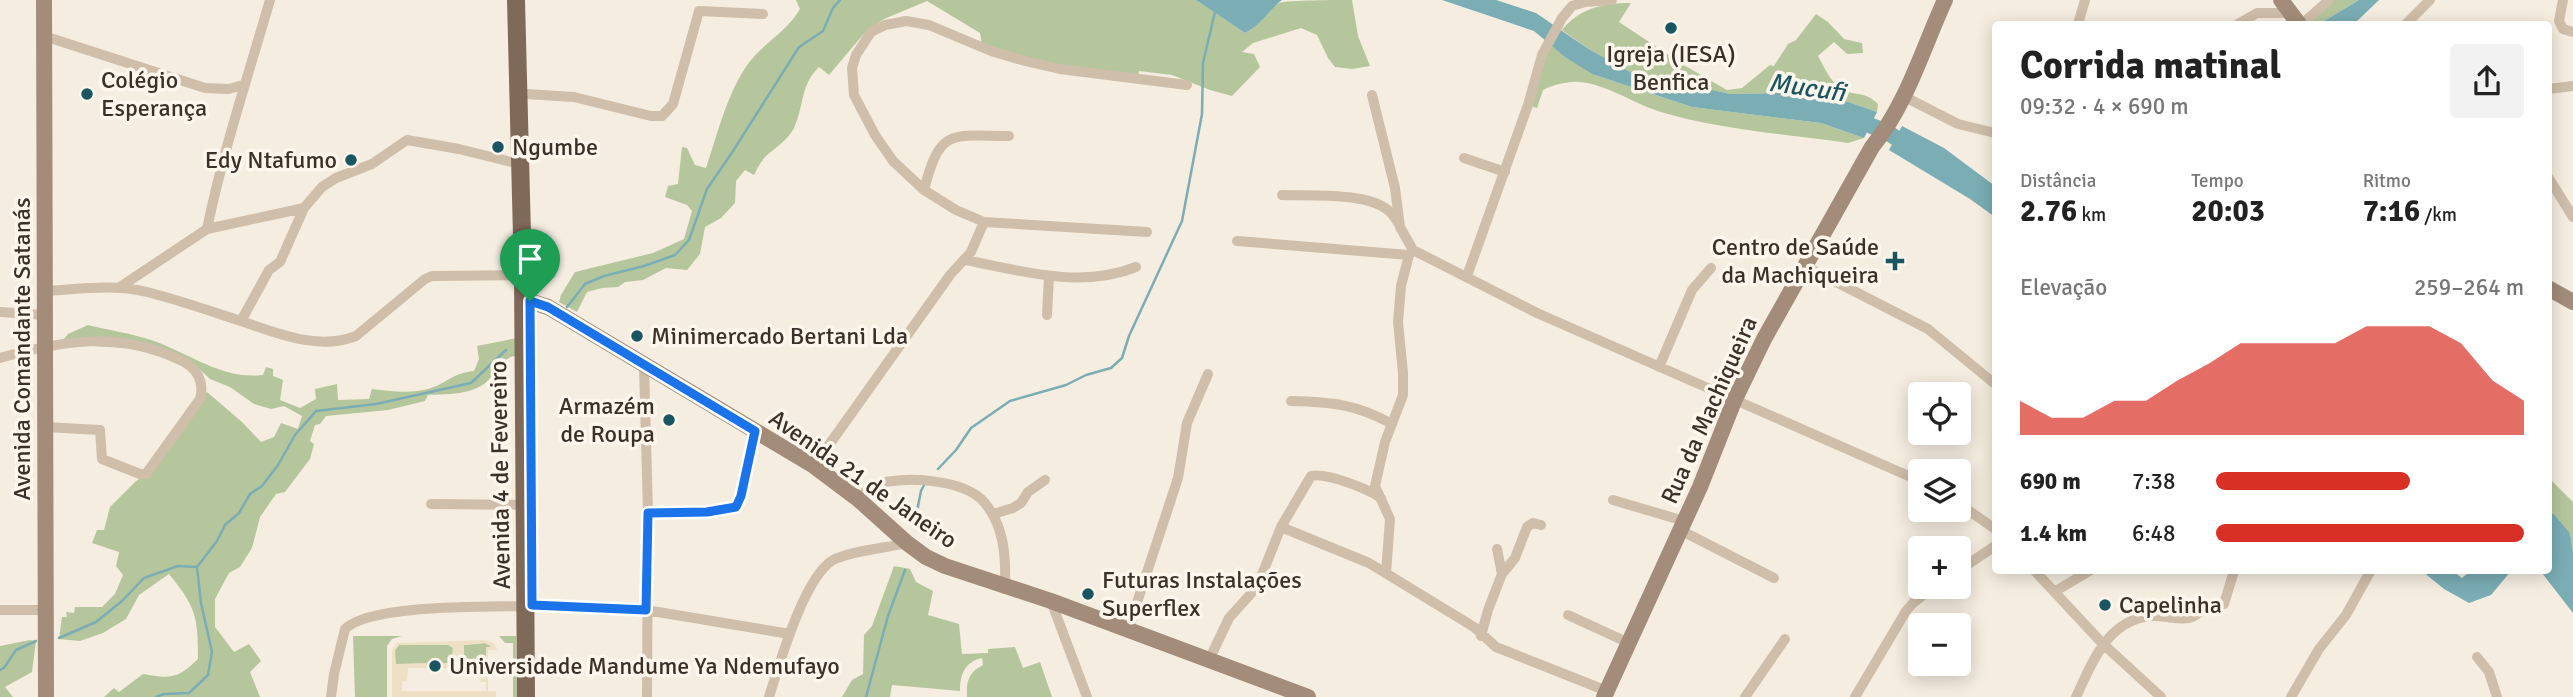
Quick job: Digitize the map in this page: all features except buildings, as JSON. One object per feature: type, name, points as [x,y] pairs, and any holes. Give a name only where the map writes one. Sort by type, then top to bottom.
[{"type":"main road","name":"Avenida 4 de Fevereiro","points":[[516,0],[525,505],[533,697]]},
{"type":"main road","name":"Avenida 4 de Fevereiro","points":[[526,697],[530,301],[527,0]]},
{"type":"street","name":"Avenida Comandante Satanás","points":[[43,695],[46,610],[44,0]]},
{"type":"street","points":[[207,229],[243,85],[270,0]]},
{"type":"street","points":[[1467,276],[1542,55],[1562,18],[1572,6],[1612,0]]},
{"type":"street","name":"Rua da Machiqueira","points":[[1606,694],[1682,526],[1734,401],[1764,339],[1872,147],[1892,118],[1945,0]]},
{"type":"street","points":[[2079,21],[2085,0]]},
{"type":"street","points":[[2243,21],[2257,13],[2293,16],[2329,0]]},
{"type":"street","points":[[2409,21],[2430,0]]},
{"type":"street","points":[[2563,0],[2559,22],[2563,29],[2573,32]]},
{"type":"street","points":[[526,94],[575,97],[650,116],[662,116],[673,104],[699,11],[763,14]]},
{"type":"street","points":[[1147,232],[984,222],[956,210],[924,190],[893,161],[875,135],[854,95],[852,68],[856,55],[872,32],[885,25],[906,21],[929,25],[991,51],[1060,69],[1187,85]]},
{"type":"street","points":[[44,36],[205,88],[229,89],[243,85]]},
{"type":"street","points":[[2552,89],[2573,86]]},
{"type":"street","points":[[1372,95],[1395,188],[1400,227]]},
{"type":"street","points":[[1903,96],[1958,124],[1992,132]]},
{"type":"street","points":[[924,190],[937,150],[946,142],[960,136],[1009,136]]},
{"type":"street","points":[[241,321],[269,271],[280,262],[304,208],[329,183],[343,174],[372,164],[407,140],[520,164]]},
{"type":"street","points":[[1464,159],[1504,172]]},
{"type":"street","points":[[2552,183],[2573,217]]},
{"type":"street","points":[[1282,195],[1356,198],[1372,202],[1389,211],[1400,227],[1411,253],[1401,286],[1398,322],[1403,395],[1385,442],[1376,486],[1390,519],[1386,573]]},
{"type":"street","points":[[120,287],[207,229],[304,208]]},
{"type":"street","points":[[814,466],[950,275],[966,260],[984,222]]},
{"type":"street","points":[[1237,242],[1411,253],[1467,276],[1537,313],[1908,476]]},
{"type":"street","points":[[966,260],[1049,276],[1102,278],[1136,267]]},
{"type":"street","points":[[1804,266],[1928,329],[1992,382]]},
{"type":"street","points":[[1658,367],[1692,290],[1711,268]]},
{"type":"street","points":[[45,290],[120,287],[146,292],[278,334],[315,342],[344,341],[356,336],[432,276],[523,275]]},
{"type":"street","points":[[1047,315],[1049,276]]},
{"type":"street","points":[[2552,290],[2573,302]]},
{"type":"street","name":"Avenida 21 de Janeiro","points":[[530,301],[548,307],[814,466],[858,499],[907,543],[945,566],[1051,601],[1308,697]]},
{"type":"street","points":[[0,312],[45,315]]},
{"type":"street","points":[[0,358],[45,345],[78,342],[141,344],[187,363],[201,378],[200,399],[146,474],[102,459],[100,430],[45,427]]},
{"type":"street","points":[[644,366],[648,513],[647,697]]},
{"type":"street","points":[[1128,630],[1180,471],[1187,423],[1208,374]]},
{"type":"street","points":[[1291,401],[1348,404],[1373,413],[1392,424]]},
{"type":"street","points":[[648,513],[707,512],[736,507],[741,496],[755,431]]},
{"type":"street","points":[[1209,660],[1229,618],[1256,587],[1281,527],[1311,476],[1320,474],[1372,492],[1381,498]]},
{"type":"street","points":[[858,499],[872,486],[903,480],[923,480],[964,490],[982,499],[993,514],[1006,552],[1005,585]]},
{"type":"street","points":[[993,514],[1021,503],[1028,492],[1045,480]]},
{"type":"street","points":[[1613,500],[1682,526],[1774,578]]},
{"type":"street","points":[[431,504],[525,505]]},
{"type":"street","points":[[1971,512],[1992,527]]},
{"type":"street","points":[[1502,574],[1515,558],[1527,527],[1533,523],[1541,525]]},
{"type":"street","points":[[1281,527],[1369,563],[1474,627],[1496,647],[1606,694]]},
{"type":"street","points":[[769,697],[790,634],[821,570],[831,561],[843,556],[907,543]]},
{"type":"street","points":[[1971,562],[1992,548]]},
{"type":"street","points":[[1481,636],[1502,574],[1497,549]]},
{"type":"street","points":[[2038,574],[2102,643],[2161,697]]},
{"type":"street","points":[[2054,592],[2084,574]]},
{"type":"street","points":[[2078,696],[2102,643],[2121,627],[2137,619],[2152,616],[2181,619],[2193,617],[2208,607],[2224,604],[2233,574]]},
{"type":"street","points":[[2291,697],[2319,649],[2346,615],[2369,574]]},
{"type":"street","points":[[1856,697],[1906,611],[1918,599]]},
{"type":"street","points":[[1051,601],[1087,697]]},
{"type":"street","points":[[331,697],[345,629],[349,624],[373,616],[400,612],[529,605],[646,610],[790,634]]},
{"type":"street","points":[[0,610],[46,610]]},
{"type":"street","points":[[1568,615],[1629,643]]},
{"type":"street","points":[[1745,697],[1785,639]]},
{"type":"street","points":[[2477,657],[2489,672],[2497,697]]},
{"type":"green space","points":[[796,0],[1196,0],[1245,33],[1279,3],[1352,0],[1358,36],[1370,66],[1352,69],[1335,67],[1317,35],[1301,28],[1253,43],[1242,52],[1254,54],[1260,67],[1232,96],[1172,75],[1139,71],[1138,76],[1060,69],[982,44],[980,33],[927,1],[884,19],[867,30],[829,75],[819,67],[808,81],[791,132],[764,158],[754,175],[745,170],[736,181],[735,203],[721,218],[705,227],[700,254],[687,270],[666,268],[643,280],[587,292],[577,312],[559,302],[575,272],[653,253],[684,239],[692,211],[687,205],[665,197],[668,186],[678,184],[682,147],[687,148],[695,165],[706,168],[736,84],[751,60],[795,17],[800,9]]},
{"type":"green space","points":[[2329,0],[2359,0],[2324,21],[2305,21]]},
{"type":"green space","points":[[1631,3],[1619,22],[1727,90],[1742,88],[1770,65],[1774,66],[1788,44],[1796,40],[1816,14],[1844,39],[1862,43],[1863,53],[1847,54],[1834,42],[1818,56],[1834,83],[1847,91],[1873,100],[1878,104],[1877,112],[1837,98],[1781,93],[1731,94],[1632,73],[1587,48],[1562,30],[1576,16],[1593,8]]},
{"type":"green space","points":[[1548,43],[1592,74],[1692,107],[1821,123],[1864,138],[1848,143],[1707,123],[1661,112],[1600,86],[1579,82],[1551,86],[1543,90],[1537,108],[1528,105]]},
{"type":"green space","points":[[88,325],[148,339],[232,373],[263,375],[266,367],[273,369],[273,376],[283,380],[280,400],[300,408],[316,399],[315,389],[337,384],[338,400],[369,399],[372,389],[407,392],[434,387],[460,374],[474,371],[479,359],[477,346],[517,338],[518,355],[506,360],[489,380],[471,390],[428,395],[425,401],[388,410],[326,416],[320,424],[315,425],[310,441],[314,444],[310,459],[285,492],[276,494],[260,517],[252,548],[240,567],[229,573],[215,599],[215,627],[234,652],[249,644],[261,661],[250,672],[260,697],[104,697],[114,688],[119,692],[143,674],[160,677],[179,674],[198,659],[194,613],[185,595],[169,574],[139,595],[126,619],[103,633],[80,641],[59,639],[62,617],[67,617],[66,612],[74,613],[75,607],[102,607],[115,594],[123,575],[116,566],[119,552],[92,543],[97,530],[104,530],[110,507],[146,474],[207,392],[261,442],[274,437],[281,423],[298,429],[302,416],[284,406],[271,409],[254,404],[230,387],[210,379],[196,366],[159,350],[60,344],[68,334]]},
{"type":"green space","points":[[2552,481],[2573,502],[2573,552],[2570,533],[2554,514]]},
{"type":"green space","points":[[894,566],[910,569],[916,582],[933,591],[928,615],[959,624],[962,654],[988,653],[988,649],[1015,647],[1023,668],[1040,662],[1052,697],[967,697],[969,678],[983,665],[982,658],[971,662],[965,670],[960,691],[892,685],[890,697],[842,697],[852,680],[863,674],[864,635],[872,626]]},
{"type":"green space","points":[[353,636],[402,636],[392,639],[387,646],[387,697],[355,697]]},
{"type":"green space","points":[[499,636],[516,636],[517,697],[513,697],[513,643],[505,643]]},
{"type":"green space","points":[[36,641],[32,672],[5,687],[13,697],[0,697],[0,646]]},
{"type":"green space","points":[[485,643],[492,647],[486,648],[486,663],[463,663],[464,645]]},
{"type":"green space","points":[[447,644],[453,648],[452,663],[395,664],[395,650],[399,645]]},
{"type":"shaded area","points":[[492,642],[497,650],[488,650],[488,691],[496,691],[496,697],[392,697],[392,651],[397,643]],"holes":[[[485,643],[492,647],[486,647],[486,663],[463,663],[464,645]],[[399,645],[449,645],[453,648],[452,663],[396,664],[395,650]],[[408,668],[480,668],[481,682],[486,682],[486,691],[402,691],[402,682],[407,681]]]},
{"type":"water","points":[[1196,0],[1282,0],[1245,33]]},
{"type":"water","points":[[1442,0],[1496,0],[1536,13],[1587,48],[1632,73],[1731,94],[1780,93],[1837,98],[1877,112],[1864,138],[1821,123],[1692,107],[1592,74],[1565,57],[1534,31]]},
{"type":"water","points":[[2359,0],[2379,0],[2357,21],[2324,21]]},
{"type":"water","points":[[1902,126],[1944,148],[1992,184],[1992,215],[1970,199],[1889,150]]},
{"type":"water","points":[[2552,514],[2570,533],[2573,552],[2573,613],[2543,574],[2552,574]]},
{"type":"water","points":[[2426,574],[2457,574],[2462,578],[2467,574],[2508,574],[2491,595],[2469,603],[2444,589]]},
{"type":"waterway","points":[[567,307],[585,284],[675,255],[689,240],[707,189],[799,47],[823,31],[833,8],[840,0]]},
{"type":"waterway","points":[[938,469],[956,450],[971,428],[1010,401],[1066,385],[1086,375],[1111,368],[1122,358],[1129,336],[1182,221],[1202,114],[1203,63],[1215,12]]},
{"type":"waterway","name":"Mucufi","points":[[1853,119],[1885,131],[1914,149]]},
{"type":"waterway","points":[[156,697],[189,693],[208,675],[212,652],[201,603],[197,567],[217,541],[225,525],[239,513],[250,494],[262,486],[295,435],[316,411],[376,404],[471,383],[506,350]]},
{"type":"waterway","points":[[914,526],[924,485]]},
{"type":"waterway","points":[[59,638],[96,622],[144,578],[178,566],[197,567]]},
{"type":"waterway","points":[[866,697],[888,616],[905,570]]},
{"type":"waterway","points":[[0,670],[16,650],[36,641]]},
{"type":"place","name":"Igreja (IESA) Benfica","points":[[1671,28]]},
{"type":"place","name":"Colégio Esperança","points":[[87,94]]},
{"type":"place","name":"Ngumbe","points":[[498,147]]},
{"type":"place","name":"Edy Ntafumo","points":[[351,160]]},
{"type":"place","name":"Centro de Saúde da Machiqueira","points":[[1895,261]]},
{"type":"place","name":"Minimercado Bertani Lda","points":[[637,336]]},
{"type":"place","name":"Armazém de Roupa","points":[[669,420]]},
{"type":"place","name":"Futuras Instalações Superflex","points":[[1088,594]]},
{"type":"place","name":"Capelinha","points":[[2105,605]]},
{"type":"place","name":"Universidade Mandume Ya Ndemufayo","points":[[435,666]]},
{"type":"route","points":[[530,301],[548,307],[755,431],[741,496],[736,507],[707,512],[648,513],[646,610],[532,605],[530,301]]}]
